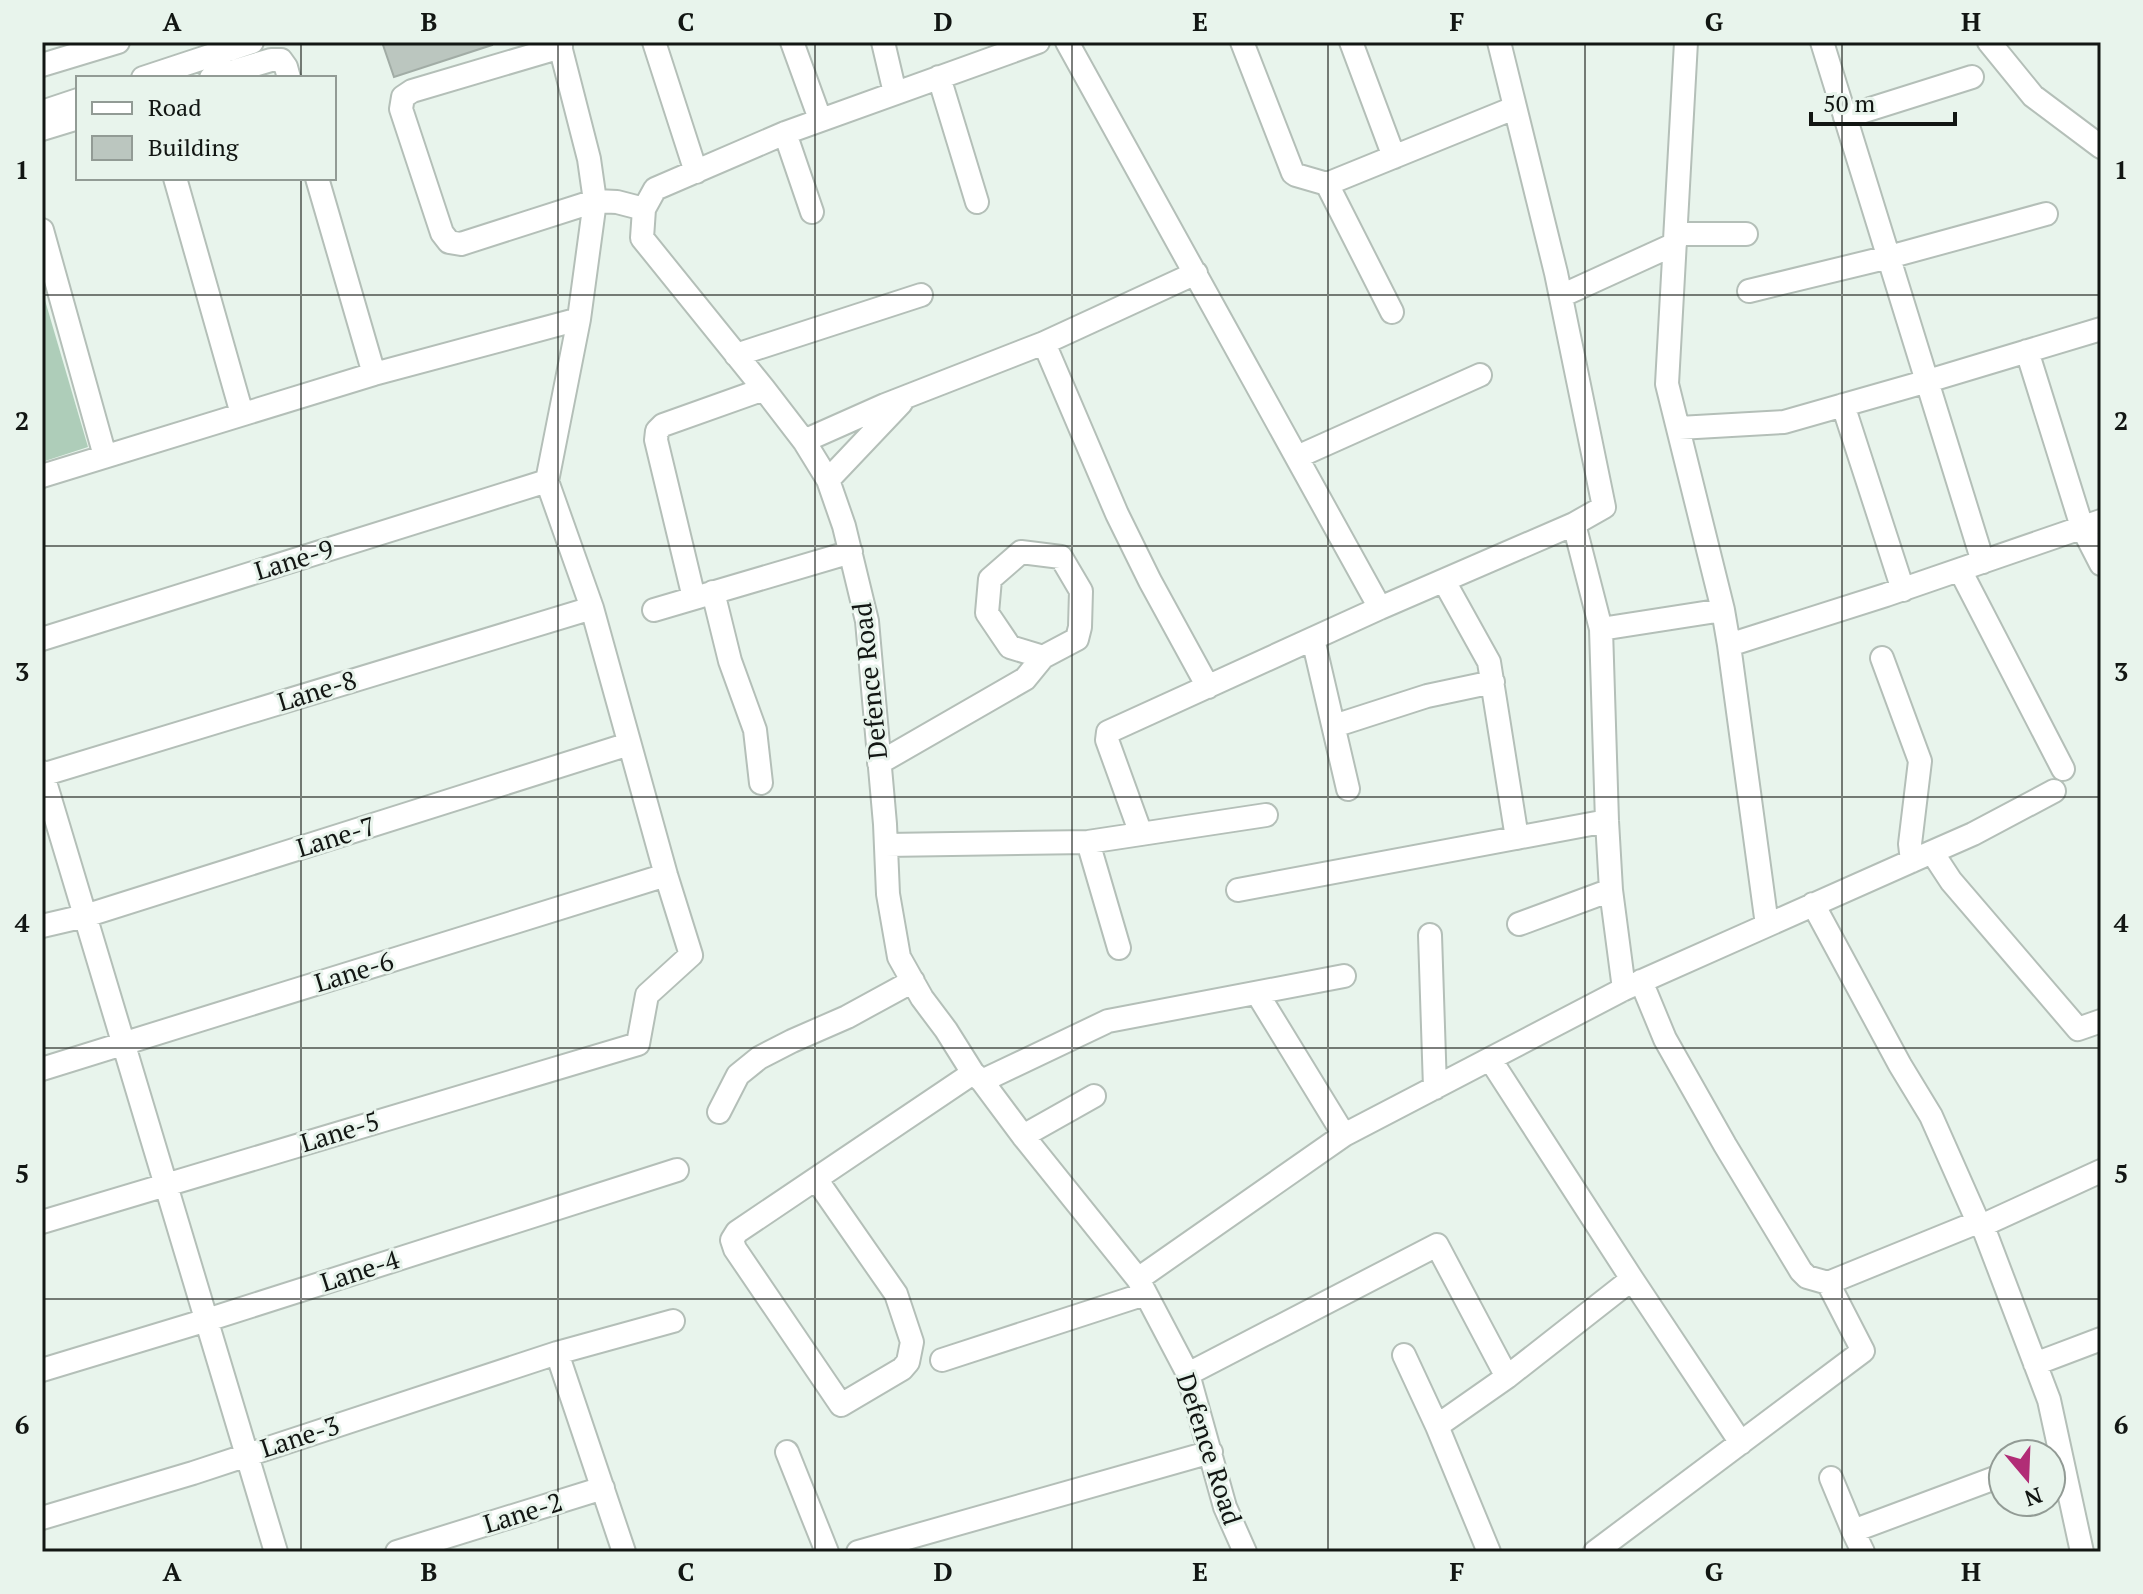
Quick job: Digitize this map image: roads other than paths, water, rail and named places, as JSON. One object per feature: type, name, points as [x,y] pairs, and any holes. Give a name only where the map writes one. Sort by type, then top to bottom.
[{"type":"street","points":[[51,56],[118,42]]},
{"type":"street","points":[[149,76],[252,42]]},
{"type":"street","points":[[654,42],[696,172]]},
{"type":"street","points":[[792,42],[820,119]]},
{"type":"street","points":[[883,42],[895,93]]},
{"type":"street","points":[[1067,42],[1380,608]]},
{"type":"street","points":[[1242,42],[1293,173],[1327,184],[1514,108]]},
{"type":"street","points":[[1351,42],[1394,157]]},
{"type":"street","points":[[1141,834],[1107,740],[1108,732],[1574,524],[1604,507],[1561,296],[1499,42]]},
{"type":"street","points":[[1686,42],[1667,384],[1723,610],[1767,925]]},
{"type":"street","points":[[1822,42],[1983,562]]},
{"type":"street","points":[[1989,42],[2033,96],[2101,147]]},
{"type":"street","points":[[666,875],[592,608],[547,481],[579,319],[595,201],[589,159],[560,45],[412,91],[403,97],[401,109],[442,233],[449,242],[461,244],[595,201],[617,202],[644,209],[655,189],[785,133],[1034,43]]},
{"type":"street","points":[[218,76],[271,60],[281,60],[288,76]]},
{"type":"street","points":[[939,77],[977,202]]},
{"type":"street","points":[[1845,117],[1972,77]]},
{"type":"street","points":[[42,112],[76,101]]},
{"type":"street","points":[[42,129],[76,119]]},
{"type":"street","points":[[785,133],[812,212]]},
{"type":"street","points":[[176,180],[242,414]]},
{"type":"street","points":[[318,180],[374,374]]},
{"type":"street","points":[[1327,184],[1392,312]]},
{"type":"street","name":"Defence Road","points":[[644,209],[642,238],[804,441],[828,480],[844,526],[867,621],[888,894],[899,957],[978,1077],[1141,1286],[1188,1374],[1225,1507],[1245,1552]]},
{"type":"street","points":[[1749,291],[2046,214]]},
{"type":"street","points":[[42,230],[105,456]]},
{"type":"street","points":[[1561,296],[1675,239],[1746,234]]},
{"type":"street","points":[[804,441],[907,396],[1044,343],[1196,273]]},
{"type":"street","points":[[736,355],[921,295]]},
{"type":"street","points":[[42,476],[374,374],[579,319]]},
{"type":"street","points":[[1679,428],[1784,422],[2101,329]]},
{"type":"street","points":[[1044,343],[1130,541],[1208,687]]},
{"type":"street","points":[[2027,351],[2091,524],[2101,564]]},
{"type":"street","points":[[1297,457],[1480,375]]},
{"type":"street","points":[[761,783],[755,730],[704,595],[656,440],[657,431],[663,425],[764,389]]},
{"type":"street","points":[[828,480],[907,396]]},
{"type":"street","points":[[1843,405],[1903,590]]},
{"type":"street","name":"Lane-9","points":[[42,639],[547,481]]},
{"type":"street","points":[[1574,524],[1601,629],[1611,890],[1633,985],[1801,1271],[1807,1277],[1828,1283],[1980,1224],[2101,1171]]},
{"type":"street","points":[[1729,645],[1903,590],[2091,524]]},
{"type":"street","points":[[654,610],[851,552]]},
{"type":"street","points":[[879,763],[1025,679],[1043,657],[1077,639],[1081,591],[1061,557],[1021,552],[990,579],[987,613],[1010,647],[1043,657]]},
{"type":"street","points":[[1960,570],[2063,769]]},
{"type":"street","points":[[1444,581],[1489,662],[1517,838]]},
{"type":"street","name":"Lane-8","points":[[42,774],[592,608]]},
{"type":"street","points":[[1601,629],[1723,610]]},
{"type":"street","points":[[1313,639],[1348,789]]},
{"type":"street","points":[[1882,658],[1920,761],[1910,844],[1951,881],[2078,1029],[2101,1021]]},
{"type":"street","points":[[1334,726],[1427,696],[1493,682]]},
{"type":"street","name":"Lane-7","points":[[42,926],[85,916],[629,744]]},
{"type":"street","points":[[42,774],[276,1552]]},
{"type":"street","points":[[942,1360],[1141,1286],[1344,1135],[1633,985],[1973,834],[2054,791]]},
{"type":"street","points":[[886,845],[1088,842],[1266,815]]},
{"type":"street","points":[[1238,890],[1607,821]]},
{"type":"street","points":[[1088,842],[1119,948]]},
{"type":"street","name":"Lane-6","points":[[42,1069],[666,875]]},
{"type":"street","name":"Lane-5","points":[[42,1222],[638,1044],[647,995],[691,955],[666,875]]},
{"type":"street","points":[[1519,924],[1611,890]]},
{"type":"street","points":[[1813,904],[1931,1116],[1980,1224],[2049,1400],[2054,1438]]},
{"type":"street","points":[[1430,935],[1435,1088]]},
{"type":"street","points":[[816,1179],[896,1294],[912,1342],[908,1362],[902,1369],[841,1405],[735,1249],[732,1240],[737,1232],[816,1179],[978,1077],[1108,1021],[1344,976]]},
{"type":"street","points":[[719,1112],[738,1075],[759,1058],[847,1017],[913,981]]},
{"type":"street","points":[[1257,993],[1344,1135]]},
{"type":"street","points":[[1490,1059],[1741,1443]]},
{"type":"street","points":[[1023,1136],[1094,1096]]},
{"type":"street","name":"Lane-4","points":[[42,1370],[677,1170]]},
{"type":"street","points":[[1188,1374],[1437,1245],[1507,1377]]},
{"type":"street","points":[[1437,1426],[1507,1377],[1632,1279]]},
{"type":"street","points":[[1595,1552],[1863,1351],[1828,1283]]},
{"type":"street","name":"Lane-3","points":[[42,1518],[193,1473],[557,1353],[673,1321]]},
{"type":"street","points":[[2035,1364],[2101,1339]]},
{"type":"street","points":[[557,1353],[624,1552]]},
{"type":"street","points":[[1404,1355],[1489,1552]]},
{"type":"street","points":[[787,1452],[827,1552]]},
{"type":"street","points":[[858,1552],[1211,1452]]},
{"type":"street","points":[[1831,1478],[1863,1552]]},
{"type":"street","points":[[1853,1531],[1987,1481]]},
{"type":"street","name":"Lane-2","points":[[397,1552],[603,1488]]},
{"type":"street","points":[[2067,1496],[2082,1552]]}]
